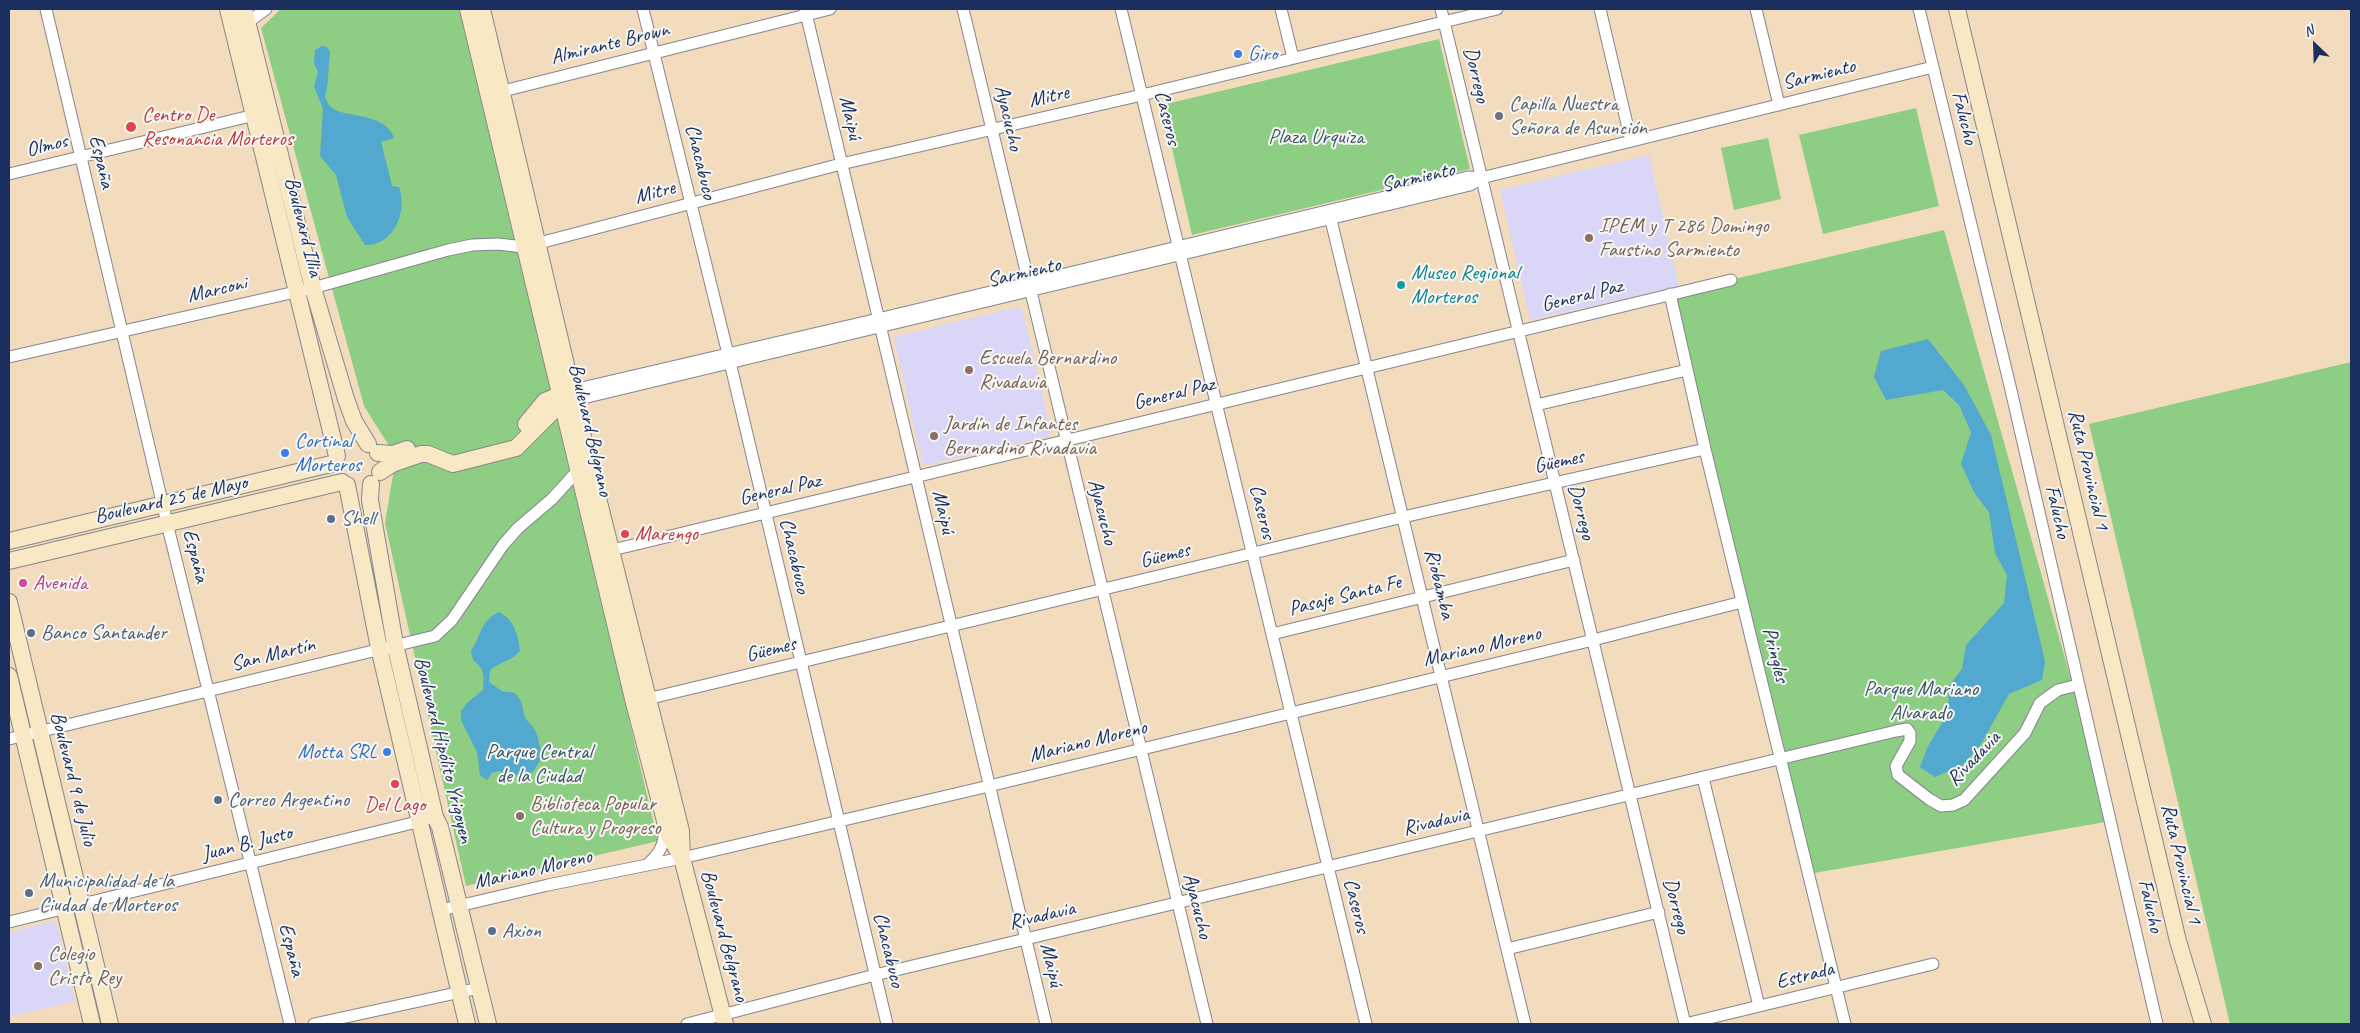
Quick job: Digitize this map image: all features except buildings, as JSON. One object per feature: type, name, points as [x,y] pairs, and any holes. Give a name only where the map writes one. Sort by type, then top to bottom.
[{"type":"street","name":"España","points":[[46,9],[163,503],[290,1024]]},
{"type":"street","name":"Boulevard Illia","points":[[228,9],[241,20],[261,114],[305,289],[336,460]]},
{"type":"street","points":[[241,20],[266,9]]},
{"type":"street","name":"Boulevard Belgrano","points":[[468,9],[495,93],[567,397],[577,470],[604,552]]},
{"type":"street","name":"Boulevard Belgrano","points":[[482,9],[495,93]]},
{"type":"street","name":"Chacabuco","points":[[643,9],[729,359],[764,513],[887,1024]]},
{"type":"street","name":"Almirante Brown","points":[[495,93],[805,12],[830,9]]},
{"type":"street","name":"Ayacucho","points":[[963,9],[1207,1024]]},
{"type":"street","name":"Caseros","points":[[1121,9],[1366,1024]]},
{"type":"street","points":[[1282,9],[1293,58]]},
{"type":"street","name":"Dorrego","points":[[1441,9],[1685,1024]]},
{"type":"street","name":"Mitre","points":[[531,245],[841,164],[1142,95],[1444,20],[1496,9]]},
{"type":"street","points":[[1600,9],[1631,141]]},
{"type":"street","points":[[1756,9],[1779,105]]},
{"type":"street","name":"Falucho","points":[[1919,9],[2010,386],[2157,1024]]},
{"type":"street","name":"Ruta Provincial 1","points":[[1957,9],[2178,941],[2203,1024]]},
{"type":"street","name":"Maipú","points":[[805,12],[1046,1024]]},
{"type":"street","name":"Sarmiento","points":[[567,397],[1330,214],[1470,185],[1481,178],[1933,67]]},
{"type":"street","name":"Olmos","points":[[9,174],[261,114]]},
{"type":"street","name":"Riobamba","points":[[1330,214],[1525,1024]]},
{"type":"street","name":"Marconi","points":[[9,357],[305,289],[472,245],[531,245]]},
{"type":"street","name":"General Paz","points":[[604,552],[1731,280]]},
{"type":"street","name":"Boulevard Illia","points":[[305,289],[348,406],[373,448]]},
{"type":"street","name":"Pringles","points":[[1670,294],[1705,450],[1845,1024]]},
{"type":"street","points":[[1536,405],[1687,370]]},
{"type":"street","points":[[481,453],[514,438],[544,401],[567,397]]},
{"type":"street","name":"Boulevard Belgrano","points":[[567,397],[588,458],[604,552],[640,701],[669,836],[682,858]]},
{"type":"street","name":"Boulevard 25 de Mayo","points":[[9,540],[336,460],[346,445],[361,442],[393,454],[419,445],[428,445],[450,454],[481,453]]},
{"type":"street","points":[[373,448],[382,465],[376,478]]},
{"type":"street","name":"Güemes","points":[[640,701],[1403,517],[1705,450]]},
{"type":"street","name":"Boulevard 25 de Mayo","points":[[9,561],[168,523],[345,484],[359,488],[376,478],[392,464],[421,454],[428,454],[453,464],[481,453]]},
{"type":"street","name":"San Martín","points":[[16,738],[434,636],[452,620],[503,545],[518,528],[552,499],[588,458]]},
{"type":"street","points":[[336,460],[336,470],[345,484]]},
{"type":"street","name":"Boulevard Hipólito Yrigoyen","points":[[376,478],[370,500],[427,819],[441,910],[467,1024]]},
{"type":"street","name":"Boulevard Hipólito Yrigoyen","points":[[345,484],[379,648],[427,819],[440,827],[488,1024]]},
{"type":"street","name":"Pasaje Santa Fe","points":[[1272,634],[1574,560]]},
{"type":"street","name":"Boulevard 9 de Julio","points":[[9,602],[110,1024]]},
{"type":"street","name":"Mariano Moreno","points":[[441,910],[682,858],[989,786],[1593,640],[1742,602]]},
{"type":"street","name":"Boulevard 9 de Julio","points":[[9,676],[16,738],[64,908],[92,1024]]},
{"type":"street","name":"Rivadavia","points":[[686,1024],[724,1019],[875,975],[1907,729],[1910,732],[1910,741],[1896,766],[1898,775],[1941,806],[1953,805],[1964,800],[2025,733],[2040,703],[2058,690],[2078,685]]},
{"type":"street","name":"Boulevard Belgrano","points":[[640,701],[681,831],[682,858],[724,1019]]},
{"type":"street","points":[[1703,778],[1759,1006]]},
{"type":"street","name":"Juan B. Justo","points":[[9,922],[427,819]]},
{"type":"street","points":[[648,864],[658,854],[664,844],[666,823]]},
{"type":"street","points":[[1507,949],[1658,912]]},
{"type":"street","name":"Ruta Provincial 1","points":[[2178,941],[2192,1024]]},
{"type":"street","name":"Estrada","points":[[1685,1024],[1933,964]]},
{"type":"street","points":[[314,1024],[479,988]]},
{"type":"shaded area","name":"IPEM y T 286 Domingo Faustino Sarmiento","points":[[1649,155],[1679,286],[1530,320],[1500,190]]},
{"type":"shaded area","name":"Escuela Bernardino Rivadavia","points":[[1017,307],[1023,311],[1051,432],[1050,436],[928,465],[922,463],[894,337]]},
{"type":"shaded area","name":"Colegio Cristo Rey","points":[[56,921],[75,1001],[9,1017],[9,932]]},
{"type":"green space","name":"Parque Central de la Ciudad","points":[[281,9],[459,9],[658,841],[466,886],[385,523],[396,457],[364,406],[261,28]]},
{"type":"green space","name":"Plaza Urquiza","points":[[1439,39],[1470,169],[1192,235],[1162,105]]},
{"type":"green space","points":[[1916,108],[1939,206],[1823,234],[1799,135]]},
{"type":"green space","points":[[1768,138],[1781,199],[1734,210],[1721,148]]},
{"type":"green space","name":"Parque Mariano Alvarado","points":[[1944,230],[2111,821],[1809,874],[1670,294]]},
{"type":"green space","points":[[2351,362],[2351,1024],[2230,1024],[2089,424]]},
{"type":"water","points":[[322,46],[327,47],[330,52],[325,97],[329,105],[344,113],[363,116],[382,123],[389,129],[394,138],[381,142],[392,186],[399,187],[402,206],[400,216],[391,233],[384,240],[375,244],[365,245],[347,217],[336,175],[320,156],[323,109],[314,86],[318,72],[314,63],[315,50]]},
{"type":"water","points":[[1928,339],[1964,385],[1991,435],[2045,661],[2042,680],[2009,694],[1981,744],[1963,765],[1935,777],[1920,767],[1928,746],[1948,713],[1949,686],[1962,669],[1966,645],[2004,603],[2007,575],[1995,553],[1989,512],[1975,494],[1961,464],[1971,432],[1959,405],[1943,390],[1886,400],[1874,377],[1881,351]]},
{"type":"water","points":[[499,612],[512,623],[520,651],[490,670],[489,682],[502,691],[515,693],[518,697],[526,719],[536,732],[543,755],[533,772],[509,776],[499,771],[492,773],[487,780],[480,775],[477,752],[461,720],[461,711],[467,703],[483,690],[483,673],[473,660],[471,651],[482,628],[488,620]]},
{"type":"place","name":"Giro","points":[[1238,54]]},
{"type":"place","name":"Capilla Nuestra Señora de Asunción","points":[[1499,116]]},
{"type":"place","name":"Centro De Resonancia Morteros","points":[[131,127]]},
{"type":"place","name":"IPEM y T 286 Domingo Faustino Sarmiento","points":[[1589,238]]},
{"type":"place","name":"Museo Regional Morteros","points":[[1401,285]]},
{"type":"place","name":"Escuela Bernardino Rivadavia","points":[[969,370]]},
{"type":"place","name":"Jardín de Infantes Bernardino Rivadavia","points":[[934,436]]},
{"type":"place","name":"Cortinal Morteros","points":[[285,453]]},
{"type":"place","name":"Shell","points":[[331,519]]},
{"type":"place","name":"Marengo","points":[[625,534]]},
{"type":"place","name":"Avenida","points":[[23,583]]},
{"type":"place","name":"Banco Santander","points":[[31,633]]},
{"type":"place","name":"Motta SRL","points":[[387,752]]},
{"type":"place","name":"Del Lago","points":[[395,784]]},
{"type":"place","name":"Correo Argentino","points":[[218,800]]},
{"type":"place","name":"Biblioteca Popular Cultura y Progreso","points":[[520,816]]},
{"type":"place","name":"Municipalidad de la Ciudad de Morteros","points":[[29,893]]},
{"type":"place","name":"Axion","points":[[492,931]]},
{"type":"place","name":"Colegio Cristo Rey","points":[[38,966]]}]
